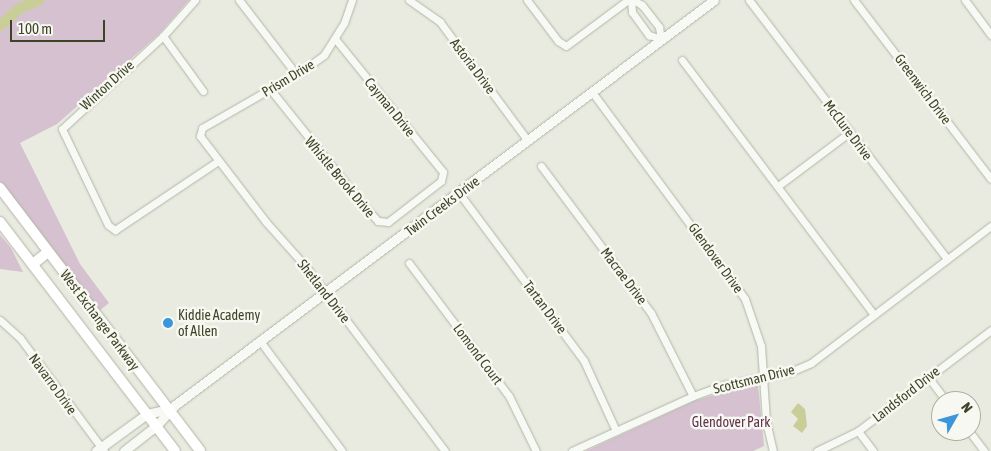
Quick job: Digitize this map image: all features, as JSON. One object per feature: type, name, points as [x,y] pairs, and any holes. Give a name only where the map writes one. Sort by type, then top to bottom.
[{"type":"main road","name":"West Exchange Parkway","points":[[0,188],[200,451]]},
{"type":"main road","name":"West Exchange Parkway","points":[[0,222],[175,451]]},
{"type":"main road","points":[[33,264],[48,252]]},
{"type":"street","name":"Winton Drive","points":[[195,0],[163,36],[62,128],[108,225],[115,230],[218,161]]},
{"type":"street","points":[[239,0],[296,74]]},
{"type":"street","name":"Prism Drive","points":[[200,133],[202,128],[314,63],[336,40],[352,0]]},
{"type":"street","name":"Astoria Drive","points":[[409,0],[440,22],[528,141]]},
{"type":"street","points":[[527,0],[558,41],[566,46],[631,0]]},
{"type":"street","points":[[631,0],[642,5],[659,27],[661,39],[649,35],[632,12],[631,0]]},
{"type":"street","name":"Twin Creeks Drive","points":[[124,451],[156,426],[169,410],[714,0]]},
{"type":"street","name":"McClure Drive","points":[[749,0],[947,259]]},
{"type":"street","name":"Greenwich Drive","points":[[854,0],[991,179]]},
{"type":"street","points":[[965,0],[991,35]]},
{"type":"street","points":[[163,36],[203,91]]},
{"type":"street","name":"Cayman Drive","points":[[336,40],[442,168],[443,175]]},
{"type":"street","points":[[682,60],[874,315]]},
{"type":"street","name":"Whistle Brook Drive","points":[[270,89],[328,164],[380,223],[388,222],[441,181],[443,175]]},
{"type":"street","name":"Glendover Drive","points":[[592,92],[735,281],[756,328],[763,378],[766,421],[773,451]]},
{"type":"street","points":[[778,186],[850,132]]},
{"type":"street","name":"Shetland Drive","points":[[200,133],[218,161],[326,292],[445,451]]},
{"type":"street","name":"Macrae Drive","points":[[541,166],[651,313],[692,396]]},
{"type":"street","name":"Tartan Drive","points":[[459,193],[584,361],[616,431]]},
{"type":"street","name":"Scottsman Drive","points":[[572,451],[692,396],[763,378],[811,363],[991,226]]},
{"type":"street","name":"Lomond Court","points":[[409,263],[509,396],[536,451]]},
{"type":"street","name":"Navarro Drive","points":[[0,320],[20,338],[100,450]]},
{"type":"street","name":"Landsford Drive","points":[[817,451],[858,431],[991,330]]},
{"type":"street","points":[[260,342],[342,451]]},
{"type":"street","points":[[928,377],[938,391]]},
{"type":"street","name":"Twin Creeks Drive","points":[[100,450],[147,414],[169,410]]},
{"type":"street","points":[[858,431],[873,451]]},
{"type":"green space","points":[[0,0],[189,0],[159,34],[57,124],[20,143],[80,264],[109,303],[99,311],[0,181]]},
{"type":"green space","points":[[0,235],[11,248],[23,272],[0,269]]},
{"type":"green space","name":"Glendover Park","points":[[743,386],[758,386],[764,446],[753,451],[586,451],[694,401]]},
{"type":"shaded area","points":[[798,403],[805,409],[807,426],[802,433],[793,426],[798,419],[791,412]]},
{"type":"waterway","points":[[0,25],[19,8],[38,0]]},
{"type":"place","name":"Kiddie Academy of Allen","points":[[168,323]]}]
